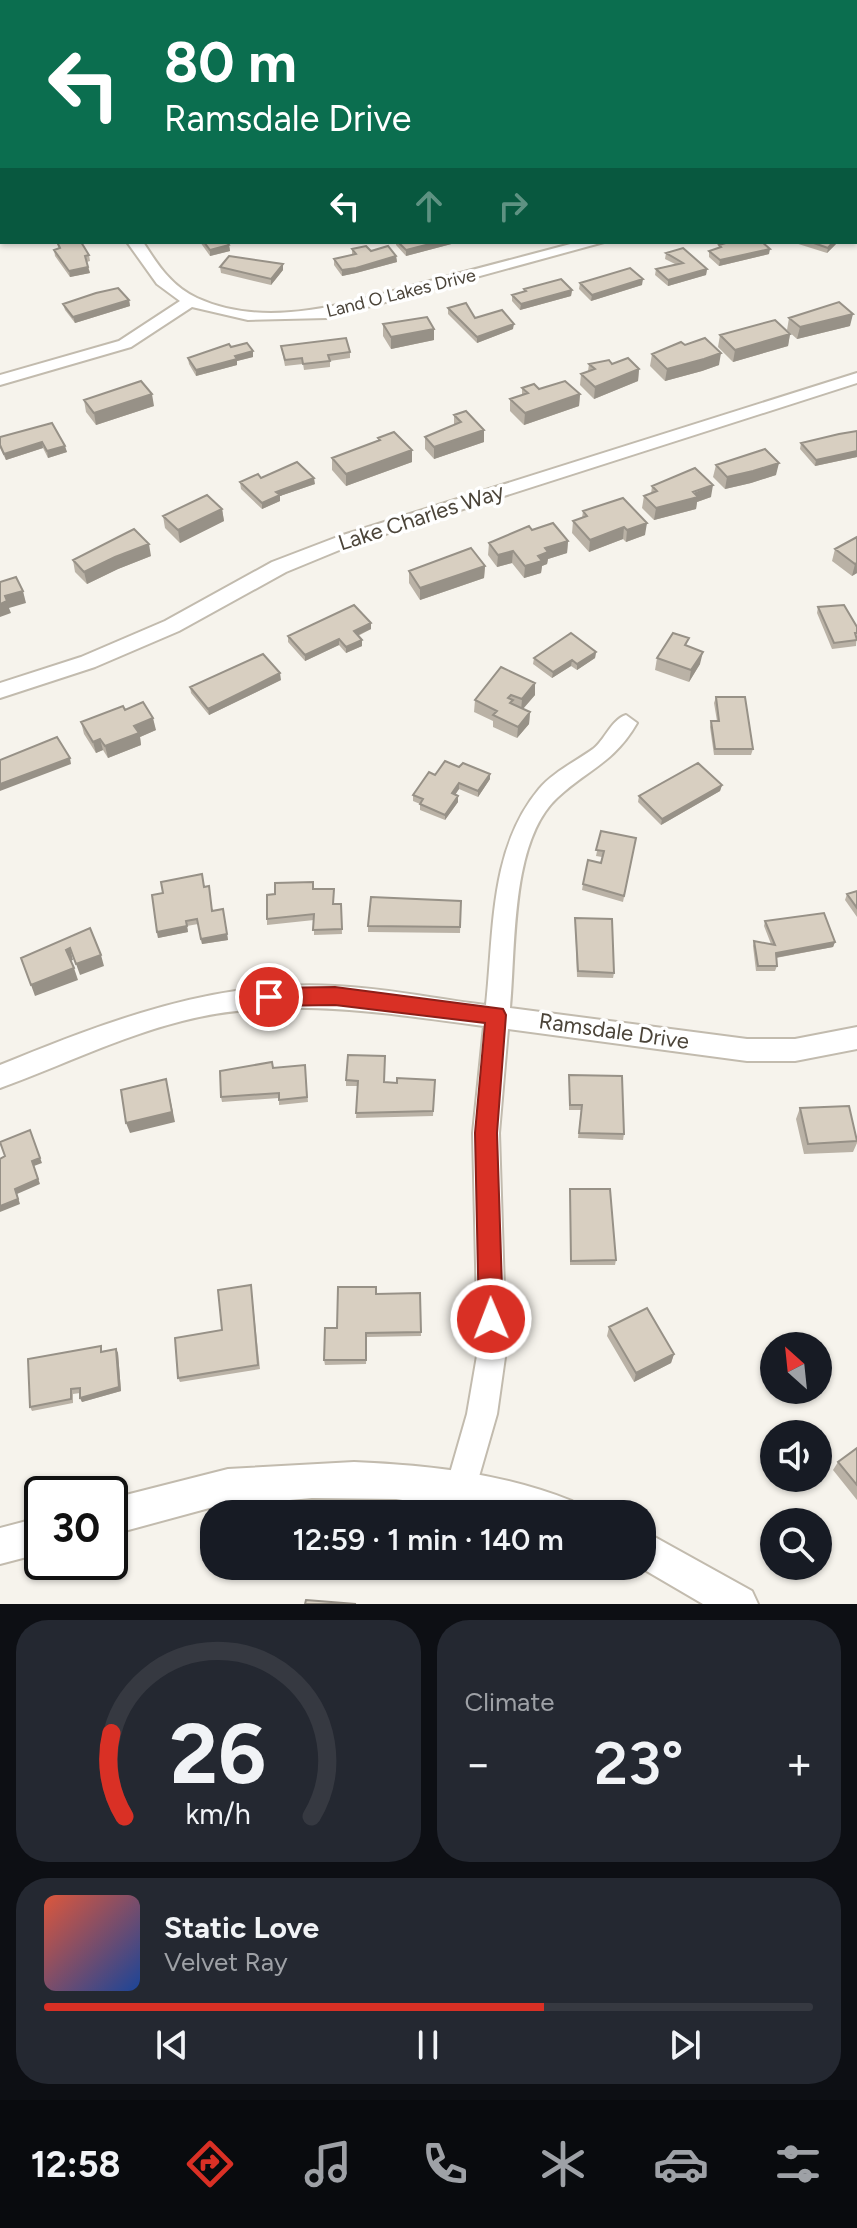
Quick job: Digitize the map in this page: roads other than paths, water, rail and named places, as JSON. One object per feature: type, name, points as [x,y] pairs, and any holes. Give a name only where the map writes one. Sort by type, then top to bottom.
[{"type":"street","name":"Land O Lakes Drive","points":[[136,244],[159,277],[191,301],[257,316],[327,313],[588,244]]},
{"type":"street","points":[[0,380],[125,344],[191,301]]},
{"type":"street","name":"Lake Charles Way","points":[[0,691],[88,662],[172,626],[279,567],[347,540],[857,378]]},
{"type":"street","points":[[461,1487],[482,1414],[492,1350],[486,1133],[512,863],[524,828],[548,793],[609,748],[626,723]]},
{"type":"street","name":"Ramsdale Drive","points":[[0,1077],[106,1033],[163,1015],[269,997],[335,996],[747,1050],[795,1050],[857,1038]]},
{"type":"street","points":[[128,1512],[225,1487],[345,1477],[461,1487],[508,1500]]},
{"type":"street","points":[[0,1546],[24,1540]]},
{"type":"street","points":[[656,1556],[739,1604]]}]
